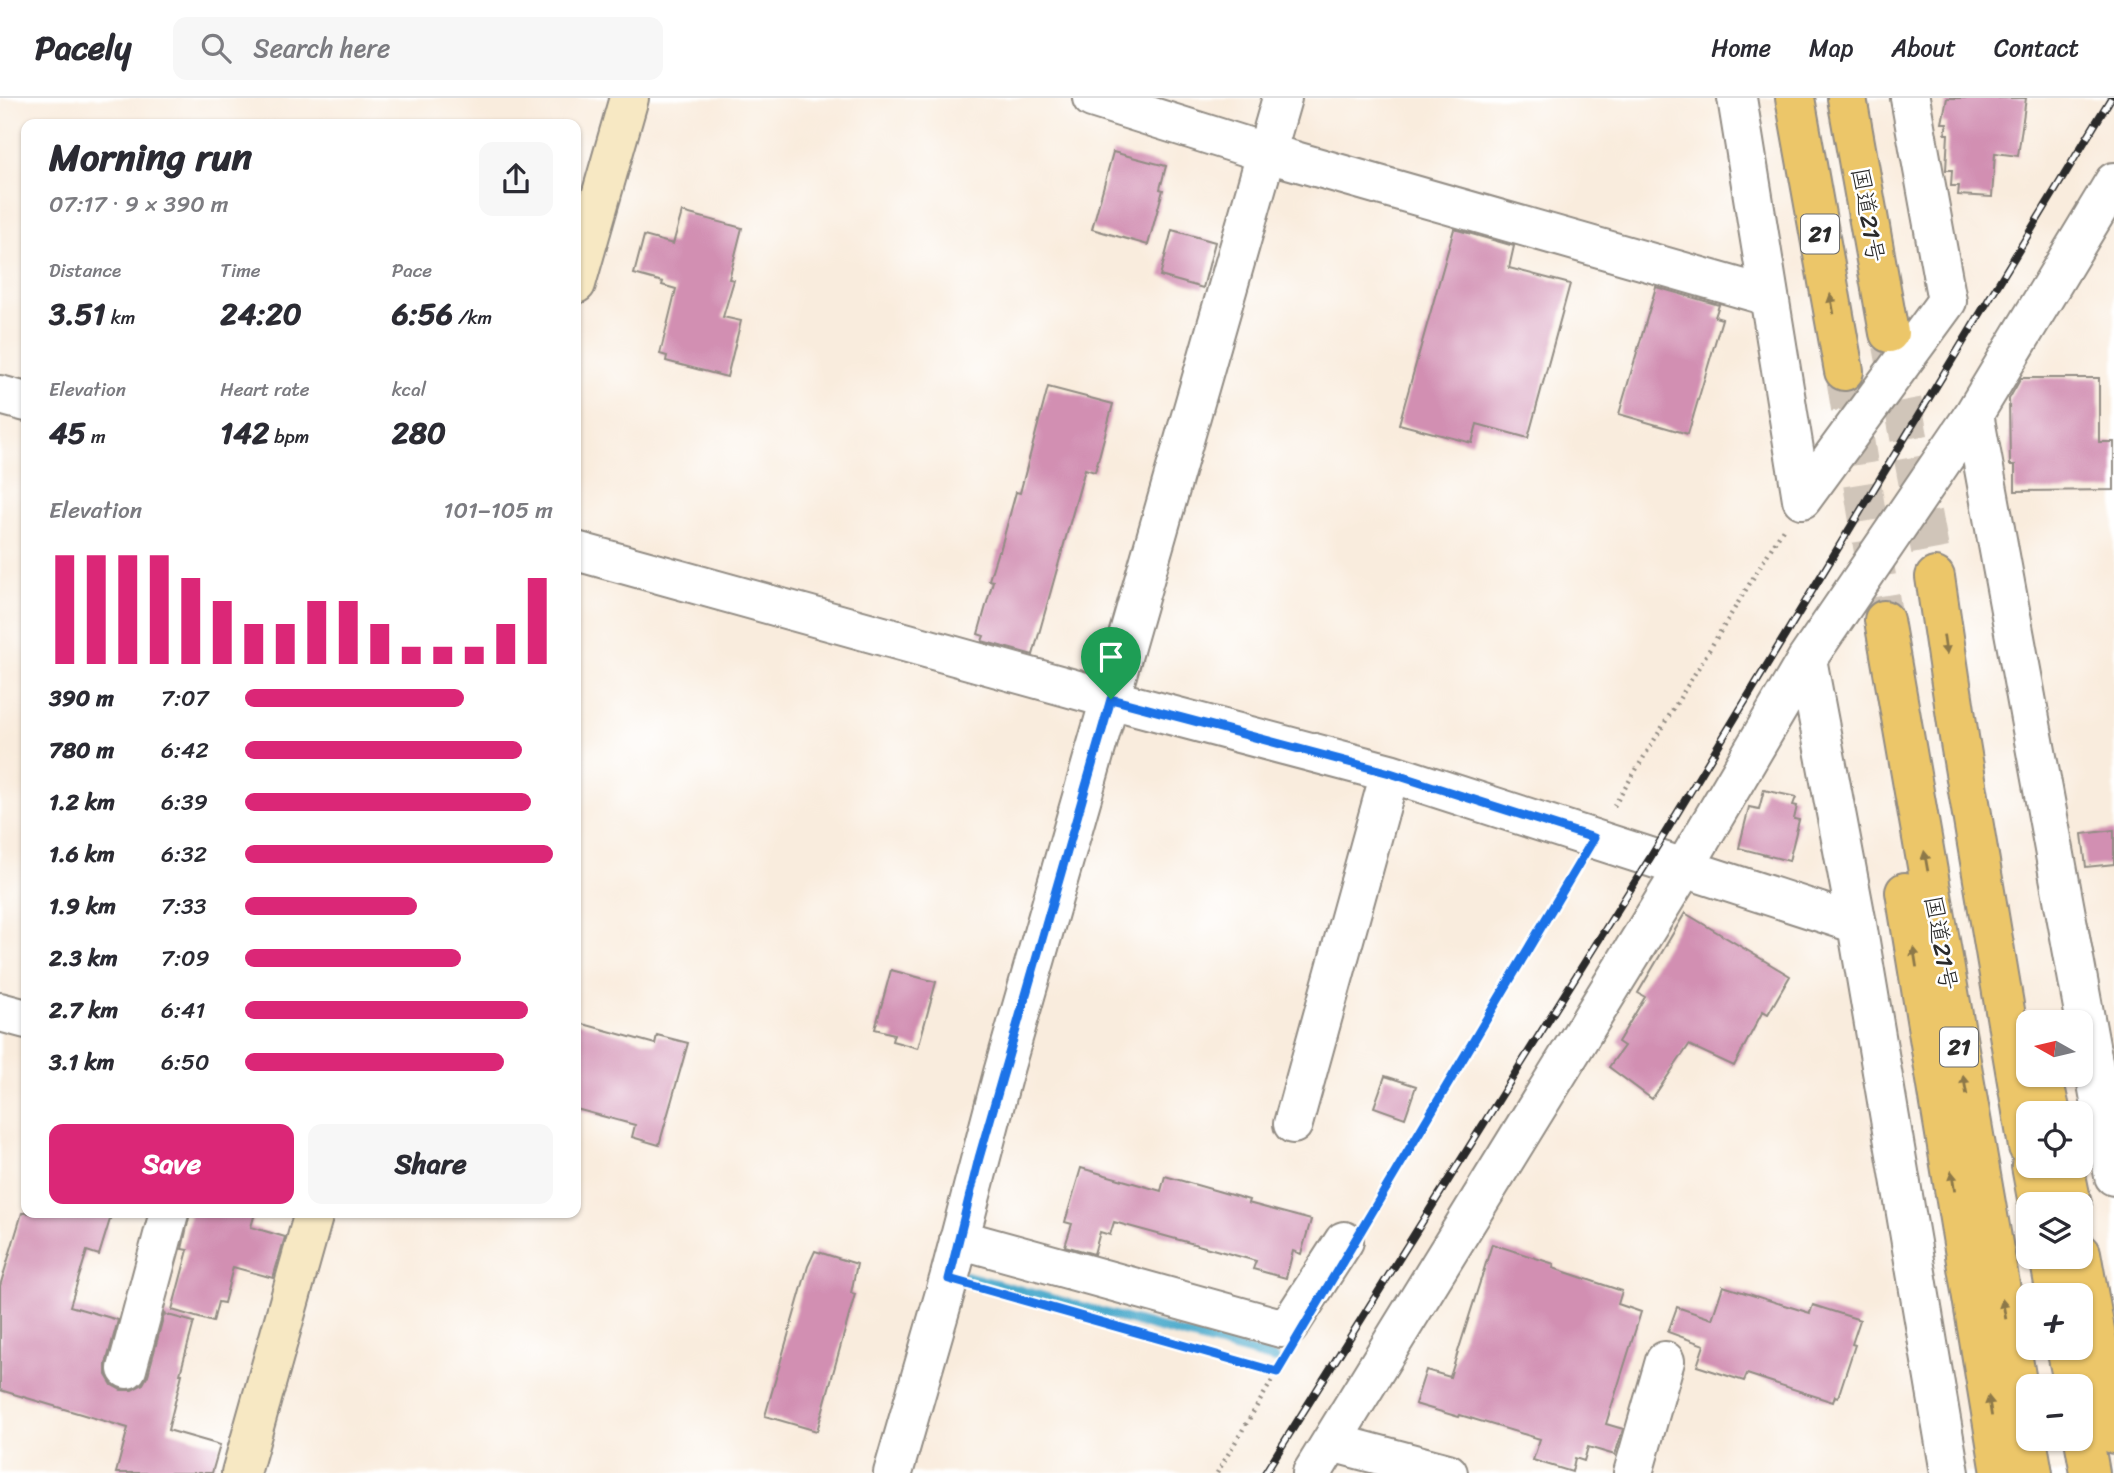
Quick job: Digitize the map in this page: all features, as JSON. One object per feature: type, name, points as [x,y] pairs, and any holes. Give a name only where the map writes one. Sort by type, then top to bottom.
[{"type":"highway","name":"国道21号","points":[[1796,98],[1844,371]]},
{"type":"highway","name":"国道21号","points":[[1847,98],[1889,333]]},
{"type":"highway","name":"21","points":[[1935,577],[2020,1101]]},
{"type":"highway","name":"国道21号","points":[[2001,1473],[1894,824],[1888,638],[2033,1473]]},
{"type":"highway","points":[[1959,737],[2026,1010]]},
{"type":"highway","points":[[2084,1269],[2114,1434]]},
{"type":"highway","points":[[2086,1451],[2090,1473]]},
{"type":"street","points":[[581,266],[629,98]]},
{"type":"street","points":[[1092,98],[1267,153],[1768,296]]},
{"type":"street","points":[[893,1473],[949,1279],[989,1122],[1282,98]]},
{"type":"street","points":[[1737,98],[1801,499]]},
{"type":"street","points":[[1801,499],[1947,301],[1910,98]]},
{"type":"street","points":[[1448,1473],[1322,1457],[1684,868],[1807,660],[1973,414],[2114,182]]},
{"type":"street","points":[[0,395],[21,401]]},
{"type":"street","points":[[1973,414],[2114,1176]]},
{"type":"street","points":[[581,552],[1390,773],[1857,925]]},
{"type":"street","points":[[1807,660],[1857,925],[1950,1473]]},
{"type":"street","points":[[1293,1124],[1390,773]]},
{"type":"street","points":[[0,1012],[21,1018]]},
{"type":"street","points":[[127,1369],[168,1218]]},
{"type":"street","points":[[241,1473],[313,1218]]},
{"type":"street","points":[[959,1239],[1281,1328],[1289,1326],[1356,1229]]},
{"type":"street","points":[[1633,1473],[1665,1361]]},
{"type":"path","points":[[1356,1229],[1801,499]]},
{"type":"path","points":[[949,1279],[1277,1372]]},
{"type":"path","points":[[1217,1473],[1284,1360]]},
{"type":"building","points":[[1947,98],[2026,98],[2018,156],[1995,153],[1992,197],[1958,195],[1959,186],[1951,186],[1952,170],[1946,170],[1947,123],[1942,123]]},
{"type":"building","points":[[1113,152],[1166,166],[1160,189],[1163,190],[1148,245],[1092,229]]},
{"type":"building","points":[[682,212],[742,228],[729,279],[734,280],[723,317],[741,321],[727,377],[666,361],[667,356],[660,354],[676,289],[662,285],[663,282],[634,274],[644,236],[673,244]]},
{"type":"building","points":[[1454,229],[1514,246],[1509,268],[1570,284],[1528,438],[1477,424],[1472,443],[1399,424]]},
{"type":"building","points":[[1172,230],[1215,242],[1203,288],[1160,276]]},
{"type":"building","points":[[1656,287],[1719,305],[1715,317],[1722,319],[1688,434],[1619,414]]},
{"type":"building","points":[[2021,378],[2099,378],[2099,442],[2114,442],[2114,490],[2015,491],[2015,465],[2010,465],[2009,399]]},
{"type":"building","points":[[1048,387],[1113,404],[1095,472],[1085,469],[1033,655],[982,641],[984,636],[978,634],[993,581],[989,580],[1016,492],[1020,493]]},
{"type":"building","points":[[1764,790],[1796,797],[1793,805],[1797,806],[1794,819],[1799,820],[1789,861],[1739,848],[1749,807],[1759,809]]},
{"type":"building","points":[[2114,830],[2114,864],[2086,867],[2082,834]]},
{"type":"building","points":[[1685,913],[1790,976],[1768,1014],[1763,1011],[1734,1066],[1689,1045],[1652,1099],[1609,1067],[1624,1046],[1618,1042],[1645,997],[1638,993]]},
{"type":"building","points":[[891,970],[936,982],[918,1048],[892,1041],[894,1034],[875,1029]]},
{"type":"building","points":[[581,1023],[655,1044],[657,1035],[688,1043],[659,1145],[632,1137],[635,1125],[581,1110]]},
{"type":"building","points":[[1385,1076],[1416,1086],[1405,1118],[1374,1107]]},
{"type":"building","points":[[1081,1168],[1161,1191],[1165,1176],[1311,1220],[1301,1254],[1293,1251],[1286,1278],[1253,1269],[1256,1261],[1114,1222],[1110,1235],[1100,1232],[1094,1254],[1065,1246],[1072,1224],[1065,1222]]},
{"type":"building","points":[[21,1216],[110,1218],[99,1255],[87,1251],[70,1306],[118,1320],[106,1364],[106,1375],[112,1385],[121,1390],[132,1390],[143,1384],[148,1375],[164,1314],[194,1322],[168,1430],[220,1445],[212,1473],[116,1473],[128,1428],[0,1390],[0,1286]]},
{"type":"building","points":[[189,1218],[254,1218],[251,1227],[285,1237],[273,1278],[233,1267],[224,1303],[218,1302],[213,1322],[172,1310],[188,1250],[182,1249]]},
{"type":"building","points":[[1492,1244],[1554,1264],[1553,1268],[1622,1291],[1618,1304],[1641,1312],[1606,1424],[1623,1429],[1615,1455],[1588,1447],[1584,1461],[1575,1458],[1572,1472],[1533,1460],[1540,1439],[1415,1404],[1426,1370],[1450,1377]]},
{"type":"building","points":[[815,1251],[857,1264],[851,1293],[855,1294],[817,1431],[765,1416],[808,1266]]},
{"type":"building","points":[[1723,1286],[1810,1313],[1813,1305],[1860,1320],[1838,1397],[1835,1396],[1833,1402],[1747,1374],[1744,1381],[1697,1366],[1704,1345],[1668,1332],[1677,1307],[1712,1319]]},
{"type":"waterway","points":[[966,1276],[1275,1359]]},
{"type":"tunnel","points":[[1892,345],[1935,577]]},
{"type":"tunnel","points":[[1844,371],[1884,620]]},
{"type":"railway","points":[[1265,1473],[1650,858],[2111,98]]},
{"type":"route","points":[[1111,699],[1390,773],[1594,838],[1277,1372],[949,1279],[979,1158],[1111,699]]}]
